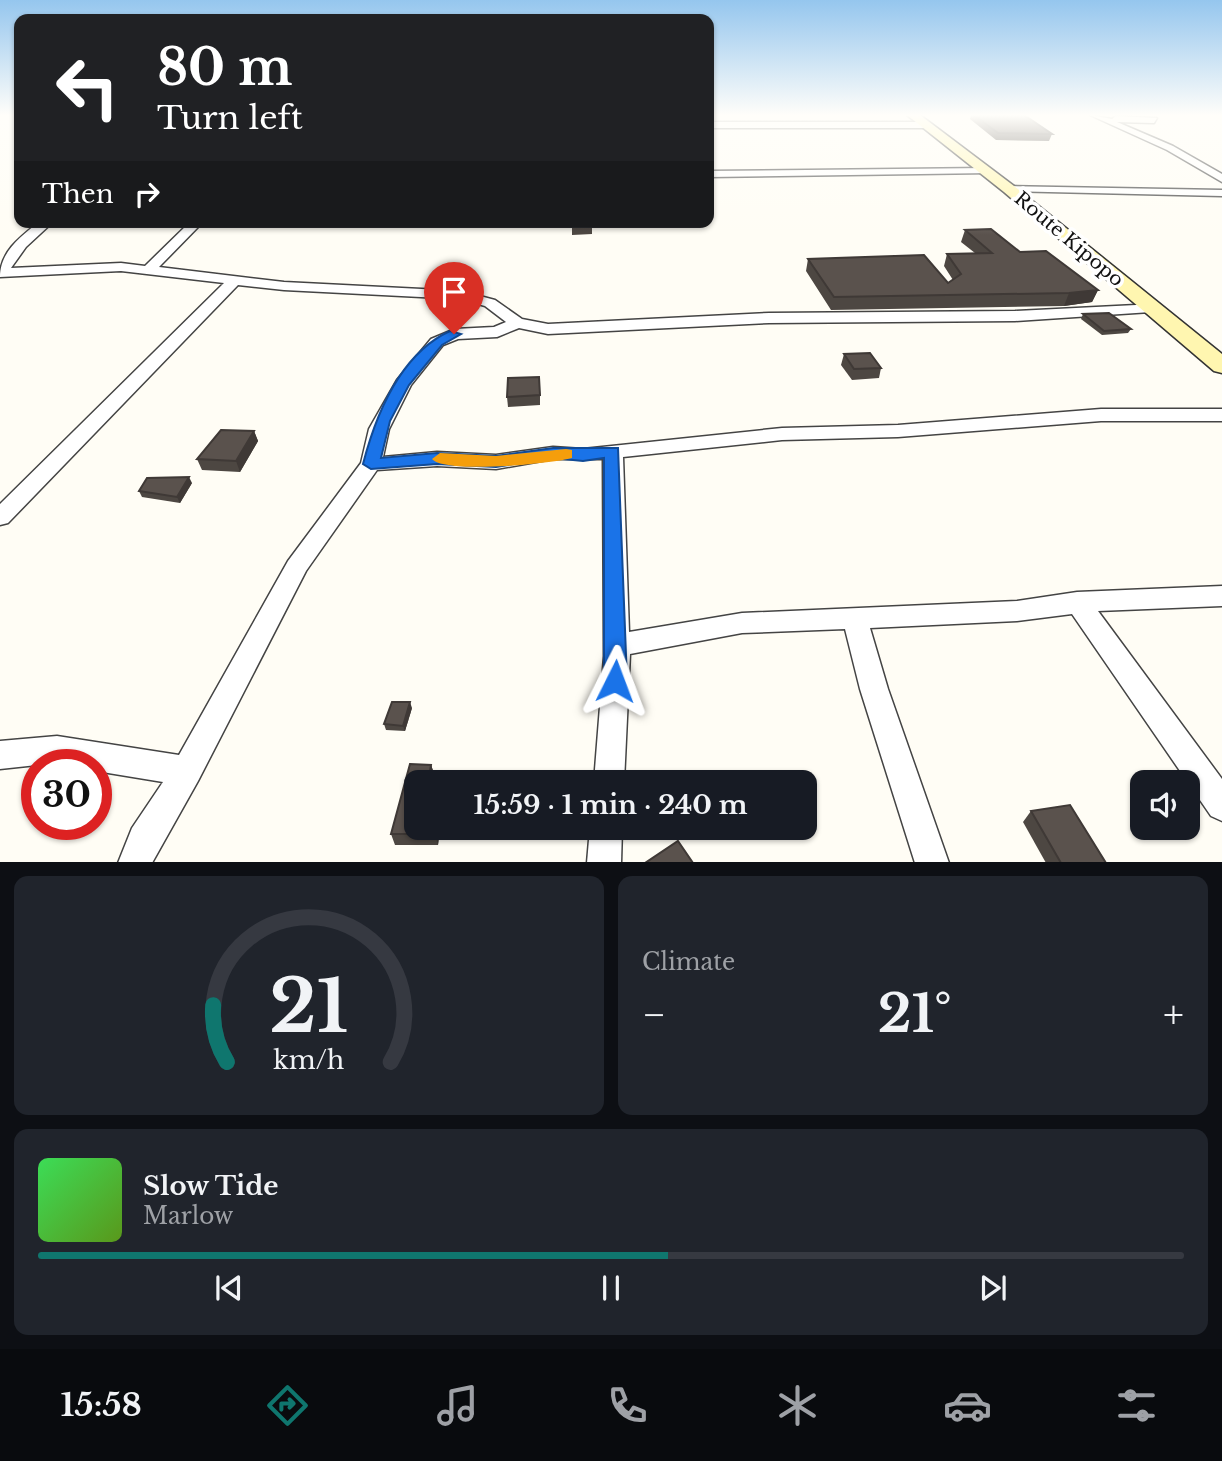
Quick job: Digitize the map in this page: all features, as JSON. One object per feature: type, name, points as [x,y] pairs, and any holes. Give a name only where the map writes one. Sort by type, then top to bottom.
[{"type":"main road","name":"Route Kipopo","points":[[966,155],[1222,366]]},
{"type":"street","points":[[1182,155],[1222,179]]},
{"type":"street","points":[[714,174],[986,170]]},
{"type":"street","points":[[1009,189],[1222,192]]},
{"type":"street","points":[[1,273],[10,255],[37,228]]},
{"type":"street","points":[[148,271],[191,228]]},
{"type":"street","points":[[1,273],[110,266],[235,281],[461,295],[490,303],[517,323],[548,329],[769,318],[826,320],[1015,316],[1151,307]]},
{"type":"street","points":[[0,517],[235,281]]},
{"type":"street","points":[[135,862],[144,840],[187,771],[296,567],[371,464],[383,421],[402,384],[437,342],[454,334],[497,332],[517,323]]},
{"type":"street","points":[[371,464],[437,459],[496,462],[553,453],[583,455],[782,434],[898,431],[1101,415],[1222,415]]},
{"type":"street","points":[[610,770],[617,645],[612,452]]},
{"type":"street","points":[[617,645],[742,622],[1017,611],[1077,602],[1222,596]]},
{"type":"street","points":[[1077,602],[1222,805]]},
{"type":"street","points":[[855,618],[874,689],[932,862]]},
{"type":"street","points":[[0,755],[57,750],[187,771]]},
{"type":"street","points":[[604,862],[605,840]]},
{"type":"building","points":[[991,229],[1020,252],[1046,251],[1098,290],[1069,293],[834,297],[808,259],[924,255],[948,283],[961,274],[947,254],[992,253],[965,230]]},
{"type":"building","points":[[1109,313],[1131,329],[1104,331],[1083,314]]},
{"type":"building","points":[[870,353],[881,368],[854,369],[844,354]]},
{"type":"building","points":[[539,377],[540,395],[507,397],[508,378]]},
{"type":"building","points":[[221,430],[254,431],[236,461],[197,459]]},
{"type":"building","points":[[189,477],[177,497],[139,491],[147,478]]},
{"type":"building","points":[[392,702],[410,702],[403,726],[384,724]]},
{"type":"building","points":[[410,764],[431,765],[430,770],[408,770]]},
{"type":"building","points":[[404,786],[404,834],[391,834]]},
{"type":"building","points":[[1070,805],[1105,862],[1060,862],[1031,811]]},
{"type":"building","points":[[678,841],[692,862],[646,862]]},
{"type":"slow traffic","points":[[440,459],[496,462],[553,453],[566,454]]},
{"type":"route","points":[[454,334],[437,342],[402,384],[379,429],[371,464],[437,459],[496,462],[553,453],[583,455],[612,452],[617,656],[615,681]]}]
